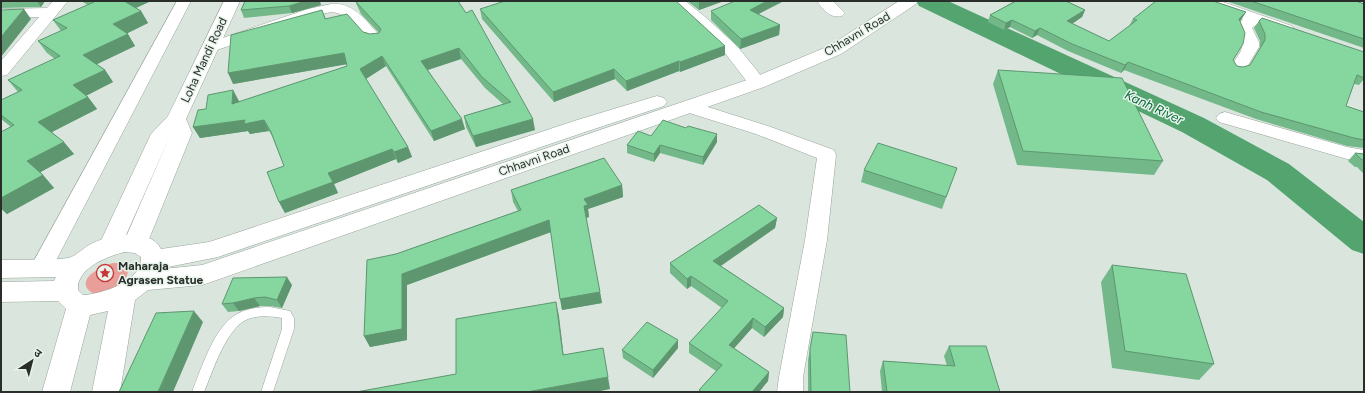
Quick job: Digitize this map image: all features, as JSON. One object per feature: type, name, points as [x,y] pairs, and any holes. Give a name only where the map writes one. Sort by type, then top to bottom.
[{"type":"main road","name":"Loha Mandi Road","points":[[176,120],[232,1]]},
{"type":"main road","name":"Chhavni Road","points":[[139,279],[210,251],[835,50],[843,28],[881,10],[910,1]]},
{"type":"main road","name":"Chhavni Road","points":[[139,279],[202,275],[689,107],[753,77]]},
{"type":"main road","points":[[110,247],[161,134],[176,120],[182,133],[135,244]]},
{"type":"main road","points":[[56,392],[72,297],[65,284],[75,267],[89,256],[110,247],[125,243],[141,245],[151,252],[139,279],[106,392]]},
{"type":"main road","points":[[1,269],[75,267]]},
{"type":"main road","points":[[1,292],[72,297],[93,304],[108,302],[139,279]]},
{"type":"street","points":[[41,268],[184,1]]},
{"type":"street","points":[[676,1],[706,16],[753,77]]},
{"type":"street","points":[[824,1],[843,28]]},
{"type":"street","points":[[1217,2],[1254,18],[1298,32]]},
{"type":"street","points":[[1,14],[56,6]]},
{"type":"street","points":[[1,71],[56,6]]},
{"type":"street","points":[[211,47],[313,12],[328,9],[341,9],[351,15],[375,40]]},
{"type":"street","points":[[1238,68],[1251,47],[1251,42],[1244,27],[1254,18]]},
{"type":"street","points":[[689,107],[762,130],[827,155],[816,240],[791,377],[790,392]]},
{"type":"street","points":[[1225,118],[1347,153],[1364,156]]},
{"type":"lane","points":[[198,392],[209,363],[229,327],[242,316],[262,311],[286,314],[288,318],[288,329],[267,392]]},
{"type":"shaded area","points":[[113,263],[119,263],[127,266],[128,272],[122,283],[105,293],[98,294],[90,291],[86,286],[86,282],[91,274]]},
{"type":"building","points":[[93,1],[124,1],[141,11],[113,24],[128,34],[83,55],[105,70],[73,85],[88,97],[38,122],[64,142],[27,161],[43,175],[1,198],[1,132],[14,125],[1,115],[1,100],[22,90],[8,80],[60,56],[38,41],[67,28],[53,20],[94,2]]},
{"type":"building","points":[[245,1],[305,1],[289,6],[241,10]]},
{"type":"building","points":[[356,1],[458,1],[466,13],[472,10],[533,119],[473,136],[464,116],[511,102],[482,77],[459,48],[421,61],[462,119],[431,131],[382,56],[360,69],[408,147],[394,152],[392,149],[328,173],[333,182],[279,202],[267,172],[284,166],[271,132],[264,120],[244,124],[245,120],[193,127],[198,110],[206,109],[208,95],[233,90],[232,104],[347,66],[344,53],[228,73],[231,35],[322,10],[325,19],[347,14],[363,32],[370,34],[379,33],[381,29]]},
{"type":"building","points":[[505,1],[676,1],[725,46],[626,81],[614,69],[553,92],[480,9]]},
{"type":"building","points":[[735,1],[767,1],[750,10],[780,25],[741,39],[711,11]]},
{"type":"building","points":[[1016,1],[1066,1],[1085,10],[1067,21],[1109,41],[1137,20],[1133,19],[1156,1],[1213,1],[1246,12],[1239,19],[1245,33],[1243,44],[1233,60],[1237,66],[1243,67],[1250,65],[1265,40],[1265,34],[1259,21],[1262,18],[1364,52],[1364,78],[1357,75],[1346,106],[1364,112],[1364,140],[1261,112],[1128,62],[1125,65],[1072,44],[1040,28],[1035,31],[1012,20],[1006,23],[990,15]]},
{"type":"building","points":[[1251,1],[1356,1],[1364,4],[1364,39]]},
{"type":"building","points":[[24,9],[1,37],[1,10]]},
{"type":"building","points":[[998,70],[1122,78],[1163,161],[1023,151]]},
{"type":"building","points":[[663,120],[686,128],[688,126],[717,134],[703,157],[660,145],[654,154],[627,145],[638,131],[651,136]]},
{"type":"building","points":[[878,143],[957,168],[946,197],[864,170]]},
{"type":"building","points":[[1355,153],[1364,154],[1364,160],[1362,160]]},
{"type":"building","points":[[604,158],[622,185],[584,199],[588,205],[584,206],[600,292],[560,299],[549,220],[402,274],[402,329],[364,336],[367,260],[396,254],[521,210],[511,190]]},
{"type":"building","points":[[759,205],[777,218],[713,261],[784,308],[765,327],[753,318],[729,345],[769,372],[752,392],[702,392],[699,390],[722,365],[689,343],[728,301],[691,276],[687,279],[670,263]]},
{"type":"building","points":[[1112,265],[1186,274],[1214,364],[1125,351]]},
{"type":"building","points":[[287,277],[277,300],[265,297],[222,304],[233,278]]},
{"type":"building","points":[[556,302],[563,355],[603,348],[608,377],[527,392],[356,392],[456,374],[456,319]]},
{"type":"building","points":[[194,311],[158,392],[119,392],[156,313]]},
{"type":"building","points":[[647,322],[678,340],[653,370],[622,350]]},
{"type":"building","points":[[813,332],[846,335],[850,392],[811,392],[810,349]]},
{"type":"building","points":[[949,346],[986,346],[1000,392],[887,392],[883,361],[955,366]]},
{"type":"waterway","name":"Kanh River","points":[[928,1],[1193,125],[1278,172],[1364,241]]},
{"type":"place","name":"Maharaja Agrasen Statue","points":[[105,273]]}]
